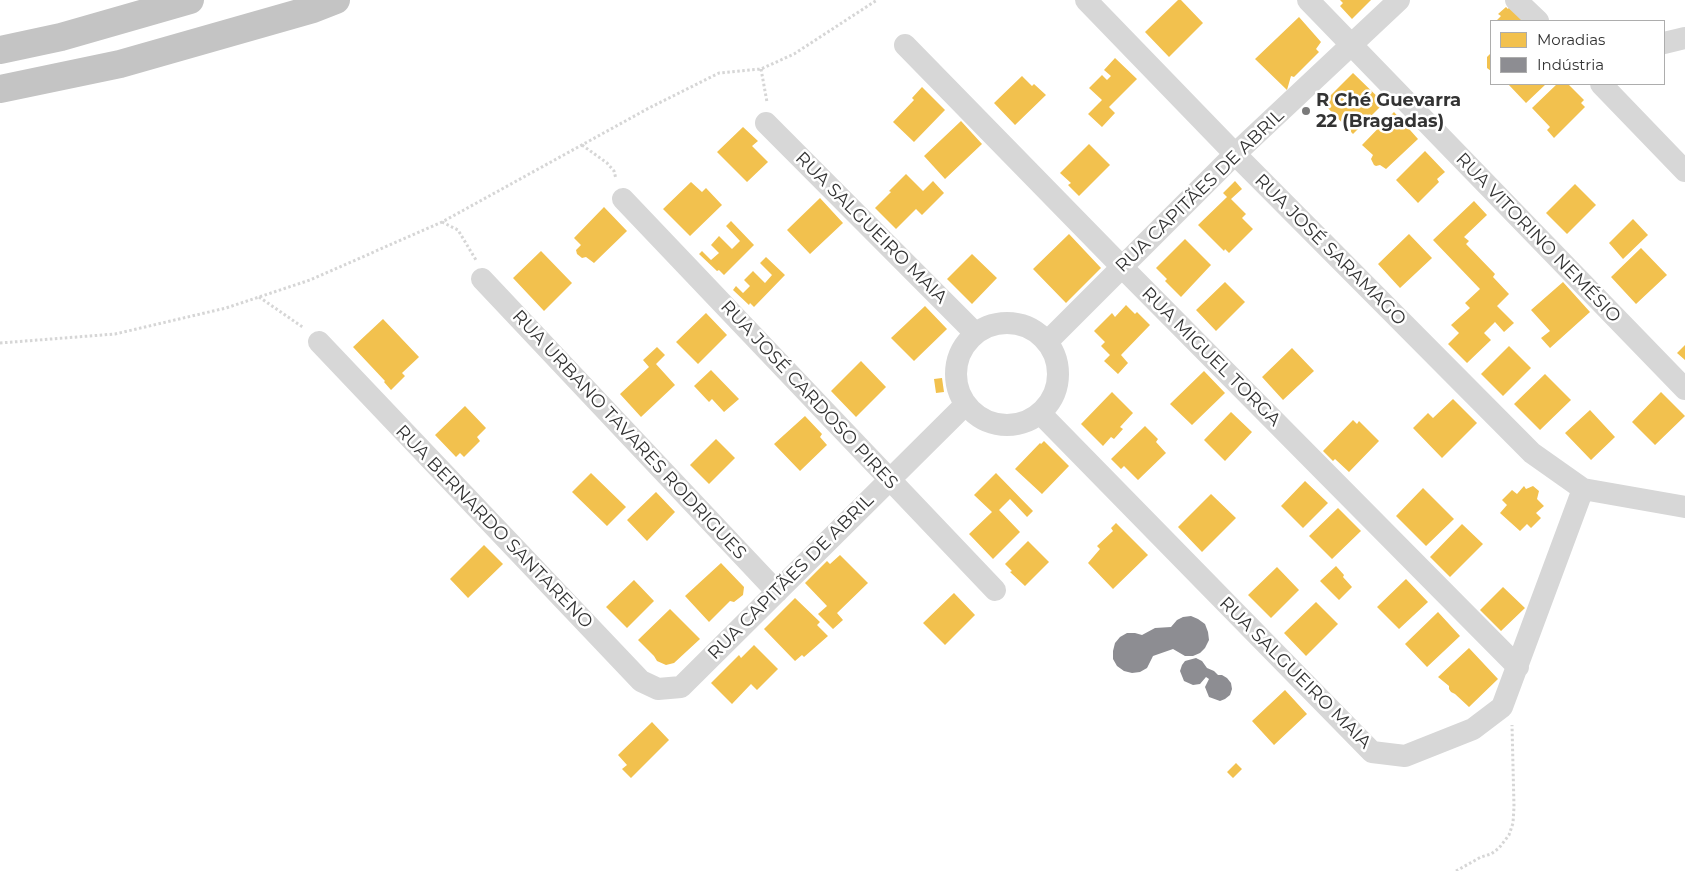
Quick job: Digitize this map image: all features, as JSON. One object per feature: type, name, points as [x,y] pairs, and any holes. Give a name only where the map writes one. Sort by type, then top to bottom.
[{"type":"highway","points":[[0,50],[61,37],[190,0]]},
{"type":"highway","points":[[0,89],[120,64],[336,0]]},
{"type":"street","name":"RUA JOSÉ SARAMAGO","points":[[1086,0],[1235,154],[1532,453],[1583,490]]},
{"type":"street","name":"RUA VITORINO NEMÉSIO","points":[[1308,0],[1685,389]]},
{"type":"street","name":"RUA CAPITÃES DE ABRIL","points":[[1046,342],[1235,154],[1399,0]]},
{"type":"street","points":[[1516,0],[1537,20]]},
{"type":"street","points":[[1665,43],[1685,38]]},
{"type":"street","name":"RUA MIGUEL TORGA","points":[[905,45],[1518,668]]},
{"type":"street","points":[[1602,85],[1685,171]]},
{"type":"street","name":"RUA SALGUEIRO MAIA","points":[[766,123],[975,333]]},
{"type":"street","name":"RUA JOSÉ CARDOSO PIRES","points":[[623,199],[995,590]]},
{"type":"street","name":"RUA URBANO TAVARES RODRIGUES","points":[[482,279],[777,592]]},
{"type":"street","points":[[1004,323],[1020,324],[1035,331],[1046,342],[1055,356],[1058,371],[1057,387],[1050,401],[1040,413],[1021,423],[1001,425],[987,421],[975,414],[966,404],[958,390],[956,374],[958,359],[964,345],[975,333],[989,326],[1004,323]]},
{"type":"street","name":"RUA BERNARDO SANTARENO","points":[[319,342],[641,681],[658,689],[681,687]]},
{"type":"street","name":"RUA CAPITÃES DE ABRIL","points":[[681,687],[966,404]]},
{"type":"street","name":"RUA SALGUEIRO MAIA","points":[[1040,413],[1372,752],[1405,756],[1473,729],[1502,708],[1583,490]]},
{"type":"street","points":[[1583,490],[1685,507]]},
{"type":"path","points":[[0,343],[115,334],[226,308],[310,280],[442,222],[649,108],[719,73],[761,69],[794,54],[877,0]]},
{"type":"path","points":[[761,69],[767,103],[766,123]]},
{"type":"path","points":[[582,145],[614,171],[623,199]]},
{"type":"path","points":[[442,222],[458,230],[475,256],[482,279]]},
{"type":"path","points":[[258,297],[309,331],[319,342]]},
{"type":"path","points":[[1456,871],[1481,857],[1491,854],[1499,848],[1509,835],[1513,822],[1514,807],[1512,725]]},
{"type":"building: Moradias","points":[[1178,0],[1181,0],[1203,23],[1169,57],[1145,32]]},
{"type":"building: Moradias","points":[[1340,0],[1371,0],[1352,19],[1340,6],[1343,3]]},
{"type":"building: Moradias","points":[[1510,6],[1524,20],[1497,20],[1501,16],[1498,14],[1506,7],[1508,9]]},
{"type":"building: Moradias","points":[[1299,17],[1321,42],[1316,49],[1319,52],[1294,77],[1291,76],[1287,90],[1255,59]]},
{"type":"building: Moradias","points":[[1490,54],[1490,70],[1487,68],[1487,57]]},
{"type":"building: Moradias","points":[[1115,58],[1137,79],[1109,107],[1115,113],[1102,127],[1088,114],[1102,100],[1089,88],[1102,75],[1107,80],[1111,76],[1104,70]]},
{"type":"building: Moradias","points":[[1353,73],[1384,103],[1353,134],[1323,103]]},
{"type":"building: Moradias","points":[[1022,76],[1032,86],[1034,84],[1046,95],[1015,125],[994,103]]},
{"type":"building: Moradias","points":[[1509,85],[1545,85],[1526,103]]},
{"type":"building: Moradias","points":[[1556,85],[1569,85],[1584,100],[1581,103],[1585,107],[1554,138],[1547,130],[1550,127],[1532,108]]},
{"type":"building: Moradias","points":[[922,87],[945,110],[914,142],[893,122],[914,100],[912,98]]},
{"type":"building: Moradias","points":[[1394,112],[1418,139],[1386,169],[1380,165],[1374,165],[1371,159],[1373,155],[1362,145]]},
{"type":"building: Moradias","points":[[961,121],[982,144],[945,179],[924,156]]},
{"type":"building: Moradias","points":[[743,127],[758,141],[752,146],[768,162],[747,182],[717,152]]},
{"type":"building: Moradias","points":[[1089,144],[1110,165],[1079,196],[1068,185],[1071,183],[1060,173]]},
{"type":"building: Moradias","points":[[1425,151],[1445,172],[1437,179],[1439,182],[1418,203],[1396,180]]},
{"type":"building: Moradias","points":[[906,174],[923,191],[933,181],[944,193],[922,215],[916,209],[896,229],[875,208]]},
{"type":"building: Moradias","points":[[1235,181],[1242,189],[1231,199],[1246,214],[1242,218],[1253,229],[1229,253],[1225,249],[1224,251],[1198,225],[1227,197],[1223,193]]},
{"type":"building: Moradias","points":[[691,182],[702,192],[706,188],[722,205],[690,236],[663,209]]},
{"type":"building: Moradias","points":[[1575,184],[1596,205],[1567,234],[1546,213]]},
{"type":"building: Moradias","points":[[820,198],[843,223],[810,254],[787,230]]},
{"type":"building: Moradias","points":[[1474,201],[1487,215],[1464,237],[1469,241],[1466,244],[1495,274],[1493,277],[1509,294],[1497,306],[1514,323],[1504,332],[1495,322],[1484,333],[1491,340],[1467,363],[1448,344],[1459,333],[1451,325],[1470,308],[1465,303],[1480,289],[1433,240]]},
{"type":"building: Moradias","points":[[604,207],[627,231],[594,263],[586,257],[582,258],[577,254],[576,250],[581,245],[574,238]]},
{"type":"building: Moradias","points":[[1633,219],[1648,235],[1623,259],[1609,243]]},
{"type":"building: Moradias","points":[[731,221],[754,245],[724,275],[699,254],[702,251],[711,260],[719,253],[711,245],[719,236],[732,249],[740,241],[726,226]]},
{"type":"building: Moradias","points":[[1069,234],[1101,268],[1066,303],[1033,269]]},
{"type":"building: Moradias","points":[[1409,234],[1432,258],[1400,288],[1378,264]]},
{"type":"building: Moradias","points":[[1185,239],[1211,265],[1181,297],[1165,281],[1167,279],[1156,268]]},
{"type":"building: Moradias","points":[[1641,248],[1667,275],[1636,304],[1611,277]]},
{"type":"building: Moradias","points":[[541,251],[572,283],[544,311],[513,278]]},
{"type":"building: Moradias","points":[[972,254],[997,278],[972,304],[947,279]]},
{"type":"building: Moradias","points":[[766,257],[785,275],[754,307],[750,303],[749,305],[733,290],[736,286],[743,293],[750,286],[744,280],[753,271],[765,283],[772,275],[760,263]]},
{"type":"building: Moradias","points":[[1225,282],[1245,302],[1216,331],[1196,310]]},
{"type":"building: Moradias","points":[[1563,282],[1590,312],[1550,348],[1541,338],[1550,331],[1531,310]]},
{"type":"building: Moradias","points":[[1126,305],[1135,314],[1137,312],[1150,325],[1121,355],[1128,363],[1118,374],[1104,361],[1110,355],[1101,346],[1105,342],[1094,331],[1112,313],[1115,317]]},
{"type":"building: Moradias","points":[[925,306],[947,329],[914,361],[891,338]]},
{"type":"building: Moradias","points":[[706,313],[727,335],[698,364],[676,342]]},
{"type":"building: Moradias","points":[[383,319],[419,357],[402,373],[405,376],[391,390],[353,347]]},
{"type":"building: Moradias","points":[[1685,345],[1685,360],[1677,353]]},
{"type":"building: Moradias","points":[[1509,346],[1531,368],[1503,396],[1481,374]]},
{"type":"building: Moradias","points":[[657,347],[665,355],[656,364],[675,385],[641,417],[620,394],[649,367],[643,360]]},
{"type":"building: Moradias","points":[[1292,348],[1314,371],[1283,400],[1262,377]]},
{"type":"building: Moradias","points":[[861,361],[886,387],[856,417],[831,391]]},
{"type":"building: Moradias","points":[[711,370],[739,399],[724,412],[712,399],[709,402],[694,386]]},
{"type":"building: Moradias","points":[[1204,371],[1225,393],[1192,425],[1170,404]]},
{"type":"building: Moradias","points":[[1545,374],[1571,400],[1540,430],[1514,404]]},
{"type":"building: Moradias","points":[[942,378],[944,392],[936,393],[934,379]]},
{"type":"building: Moradias","points":[[1112,392],[1133,413],[1120,427],[1123,429],[1114,439],[1111,437],[1103,446],[1081,424]]},
{"type":"building: Moradias","points":[[1661,392],[1685,416],[1655,445],[1632,422]]},
{"type":"building: Moradias","points":[[1453,399],[1477,423],[1442,458],[1413,428],[1428,413],[1433,418]]},
{"type":"building: Moradias","points":[[465,406],[486,428],[477,437],[480,441],[464,457],[460,453],[456,457],[435,435]]},
{"type":"building: Moradias","points":[[1590,410],[1615,437],[1591,460],[1565,433]]},
{"type":"building: Moradias","points":[[1231,412],[1252,432],[1225,461],[1204,440]]},
{"type":"building: Moradias","points":[[805,416],[822,434],[820,437],[827,445],[800,471],[774,444]]},
{"type":"building: Moradias","points":[[1353,420],[1357,424],[1359,421],[1379,441],[1349,472],[1323,451]]},
{"type":"building: Moradias","points":[[1145,426],[1158,439],[1156,442],[1166,453],[1138,480],[1124,466],[1121,469],[1111,459]]},
{"type":"building: Moradias","points":[[716,439],[735,458],[709,484],[690,465]]},
{"type":"building: Moradias","points":[[1044,441],[1069,466],[1042,494],[1015,469]]},
{"type":"building: Moradias","points":[[591,473],[626,507],[607,526],[572,492]]},
{"type":"building: Moradias","points":[[996,473],[1033,511],[1027,517],[1010,499],[999,510],[1020,532],[993,559],[969,534],[992,512],[974,495]]},
{"type":"building: Moradias","points":[[1305,481],[1328,503],[1303,528],[1281,506]]},
{"type":"building: Moradias","points":[[1524,486],[1526,489],[1533,486],[1539,491],[1537,499],[1544,506],[1536,513],[1541,518],[1531,528],[1527,524],[1520,531],[1500,513],[1507,505],[1502,500],[1512,490],[1517,494]]},
{"type":"building: Moradias","points":[[1423,488],[1454,519],[1426,546],[1396,516]]},
{"type":"building: Moradias","points":[[656,492],[675,512],[647,541],[627,520]]},
{"type":"building: Moradias","points":[[1211,494],[1236,518],[1202,552],[1178,527]]},
{"type":"building: Moradias","points":[[1338,508],[1361,531],[1332,559],[1309,536]]},
{"type":"building: Moradias","points":[[1116,523],[1148,555],[1113,589],[1088,563],[1100,549],[1097,546],[1113,531],[1111,528]]},
{"type":"building: Moradias","points":[[1462,524],[1483,544],[1450,577],[1430,557]]},
{"type":"building: Moradias","points":[[1028,541],[1049,562],[1025,586],[1010,572],[1012,571],[1005,564]]},
{"type":"building: Moradias","points":[[484,545],[503,564],[468,598],[450,579]]},
{"type":"building: Moradias","points":[[840,555],[868,583],[837,613],[843,620],[833,629],[818,614],[827,606],[805,583],[827,561],[830,564]]},
{"type":"building: Moradias","points":[[721,563],[744,587],[743,595],[734,602],[730,601],[709,622],[685,596]]},
{"type":"building: Moradias","points":[[1336,566],[1352,587],[1339,600],[1320,581]]},
{"type":"building: Moradias","points":[[1277,567],[1299,590],[1271,618],[1248,595]]},
{"type":"building: Moradias","points":[[1406,579],[1428,602],[1399,629],[1377,607]]},
{"type":"building: Moradias","points":[[634,580],[654,601],[627,628],[606,607]]},
{"type":"building: Moradias","points":[[1503,587],[1525,608],[1501,631],[1480,610]]},
{"type":"building: Moradias","points":[[954,593],[975,615],[945,645],[923,623]]},
{"type":"building: Moradias","points":[[795,598],[820,622],[817,625],[828,636],[804,657],[802,655],[795,661],[764,629]]},
{"type":"building: Moradias","points":[[1316,602],[1338,624],[1306,656],[1284,633]]},
{"type":"building: Moradias","points":[[670,609],[700,639],[674,663],[666,665],[657,661],[638,640]]},
{"type":"building: Moradias","points":[[1438,612],[1460,636],[1427,667],[1405,644]]},
{"type":"building: Moradias","points":[[754,645],[778,669],[757,690],[751,684],[732,704],[711,683],[739,655],[741,658]]},
{"type":"building: Moradias","points":[[1469,648],[1498,679],[1469,707],[1451,692],[1449,686],[1438,677]]},
{"type":"building: Moradias","points":[[1285,690],[1307,714],[1274,745],[1252,721]]},
{"type":"building: Moradias","points":[[652,722],[669,740],[631,778],[622,769],[627,765],[618,755]]},
{"type":"building: Moradias","points":[[1236,763],[1242,769],[1233,778],[1227,772]]},
{"type":"building: Indústria","points":[[1191,616],[1205,624],[1208,632],[1209,640],[1200,653],[1193,656],[1185,656],[1173,649],[1153,656],[1147,668],[1140,672],[1124,671],[1117,666],[1113,659],[1113,651],[1115,643],[1120,637],[1127,633],[1142,635],[1155,628],[1171,627],[1177,620]]},
{"type":"building: Indústria","points":[[1196,658],[1202,661],[1207,668],[1227,678],[1231,683],[1230,695],[1220,701],[1209,697],[1205,687],[1209,679],[1206,677],[1200,684],[1193,685],[1184,681],[1180,671],[1182,665],[1185,661]]},
{"type":"place","name":"R Ché Guevarra 22 (Bragadas)","points":[[1306,111]]}]
